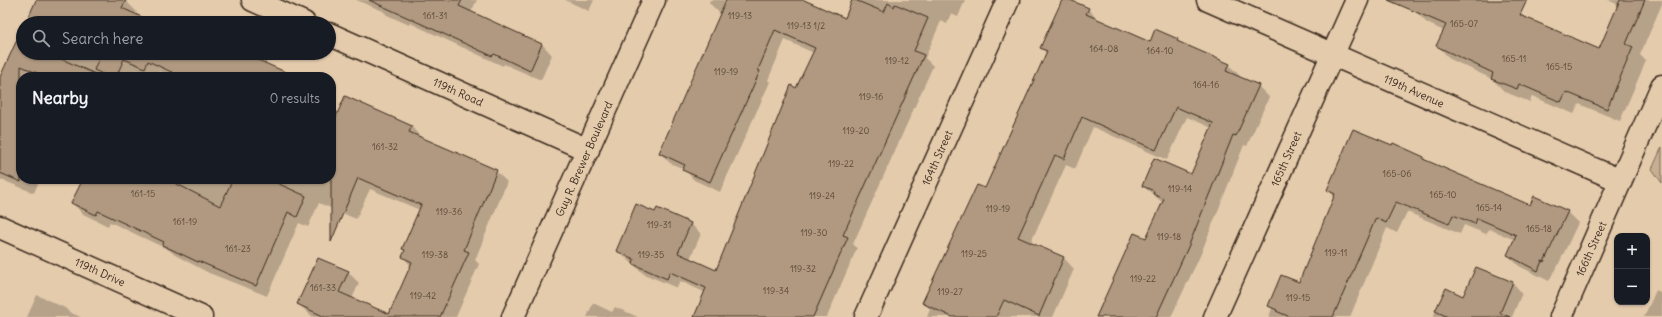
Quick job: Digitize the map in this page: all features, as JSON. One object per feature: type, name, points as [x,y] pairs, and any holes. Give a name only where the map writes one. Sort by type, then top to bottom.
[{"type":"street","points":[[253,0],[288,16]]},
{"type":"street","name":"Guy R. Brewer Boulevard","points":[[513,317],[654,0]]},
{"type":"street","name":"164th Street","points":[[866,317],[1008,0]]},
{"type":"street","name":"119th Avenue","points":[[1208,0],[1620,181]]},
{"type":"street","name":"165th Street","points":[[1215,317],[1357,0]]},
{"type":"street","name":"119th Road","points":[[336,37],[588,150]]},
{"type":"street","name":"166th Street","points":[[1561,317],[1662,86]]},
{"type":"street","name":"119th Drive","points":[[0,226],[201,317]]},
{"type":"shaded area","points":[[1662,147],[1662,183],[1652,169]]},
{"type":"building","points":[[36,0],[126,0],[122,8],[140,16],[29,16]]},
{"type":"building","points":[[369,0],[462,0],[459,6],[542,44],[530,71],[494,54],[492,56]]},
{"type":"building","points":[[726,0],[804,0],[845,18],[852,0],[855,0],[884,12],[888,3],[894,7],[895,4],[928,18],[914,51],[924,55],[843,235],[848,237],[813,317],[694,317],[706,288],[670,272],[667,279],[633,264],[634,259],[616,251],[636,204],[655,212],[657,208],[691,223],[678,253],[716,270],[791,85],[796,88],[815,48],[775,30],[758,70],[760,71],[710,182],[682,170],[685,165],[659,153]]},
{"type":"building","points":[[1062,0],[1070,0],[1089,8],[1086,14],[1150,42],[1155,29],[1178,39],[1177,41],[1230,64],[1226,71],[1259,85],[1236,136],[1233,135],[1189,245],[1156,317],[1096,317],[1134,233],[1146,238],[1164,199],[1153,194],[1154,191],[1142,186],[1154,158],[1191,174],[1213,123],[1176,107],[1156,150],[1082,117],[1064,159],[1055,155],[1018,237],[1064,257],[1039,316],[1004,300],[996,317],[952,317],[922,303],[977,185],[985,188],[1047,51],[1040,48]]},
{"type":"building","points":[[1388,0],[1527,0],[1520,15],[1599,49],[1620,0],[1645,0],[1626,44],[1633,47],[1607,109],[1566,92],[1561,102],[1519,84],[1517,89],[1491,79],[1493,73],[1436,46],[1446,25]]},
{"type":"building","points":[[16,42],[16,60],[64,60],[91,72],[35,72],[21,66],[21,72],[16,72],[16,180],[0,173],[0,77]]},
{"type":"building","points":[[98,60],[124,60],[118,72],[98,72],[94,70]]},
{"type":"building","points":[[126,60],[258,60],[286,72],[171,72],[148,61],[145,68]]},
{"type":"building","points":[[345,96],[412,126],[409,132],[497,170],[464,250],[469,252],[440,317],[325,317],[297,304],[318,258],[349,271],[339,292],[389,314],[412,262],[402,257],[405,250],[402,249],[421,205],[358,178],[331,242],[331,184],[336,184],[336,117]]},
{"type":"building","points":[[1353,129],[1392,145],[1393,143],[1424,157],[1423,159],[1530,205],[1534,196],[1568,211],[1544,262],[1542,261],[1538,271],[1507,255],[1516,235],[1477,218],[1475,224],[1453,215],[1449,224],[1396,202],[1386,223],[1376,218],[1333,317],[1290,317],[1268,306],[1281,275],[1299,282],[1335,194],[1327,190]]},
{"type":"building","points":[[80,184],[177,184],[220,206],[231,184],[279,184],[306,196],[297,217],[288,212],[256,286],[162,245],[164,242],[98,211],[96,215],[71,203]]},
{"type":"building","points":[[1476,267],[1513,282],[1500,313],[1510,317],[1448,317],[1435,311],[1446,288],[1463,296]]}]
